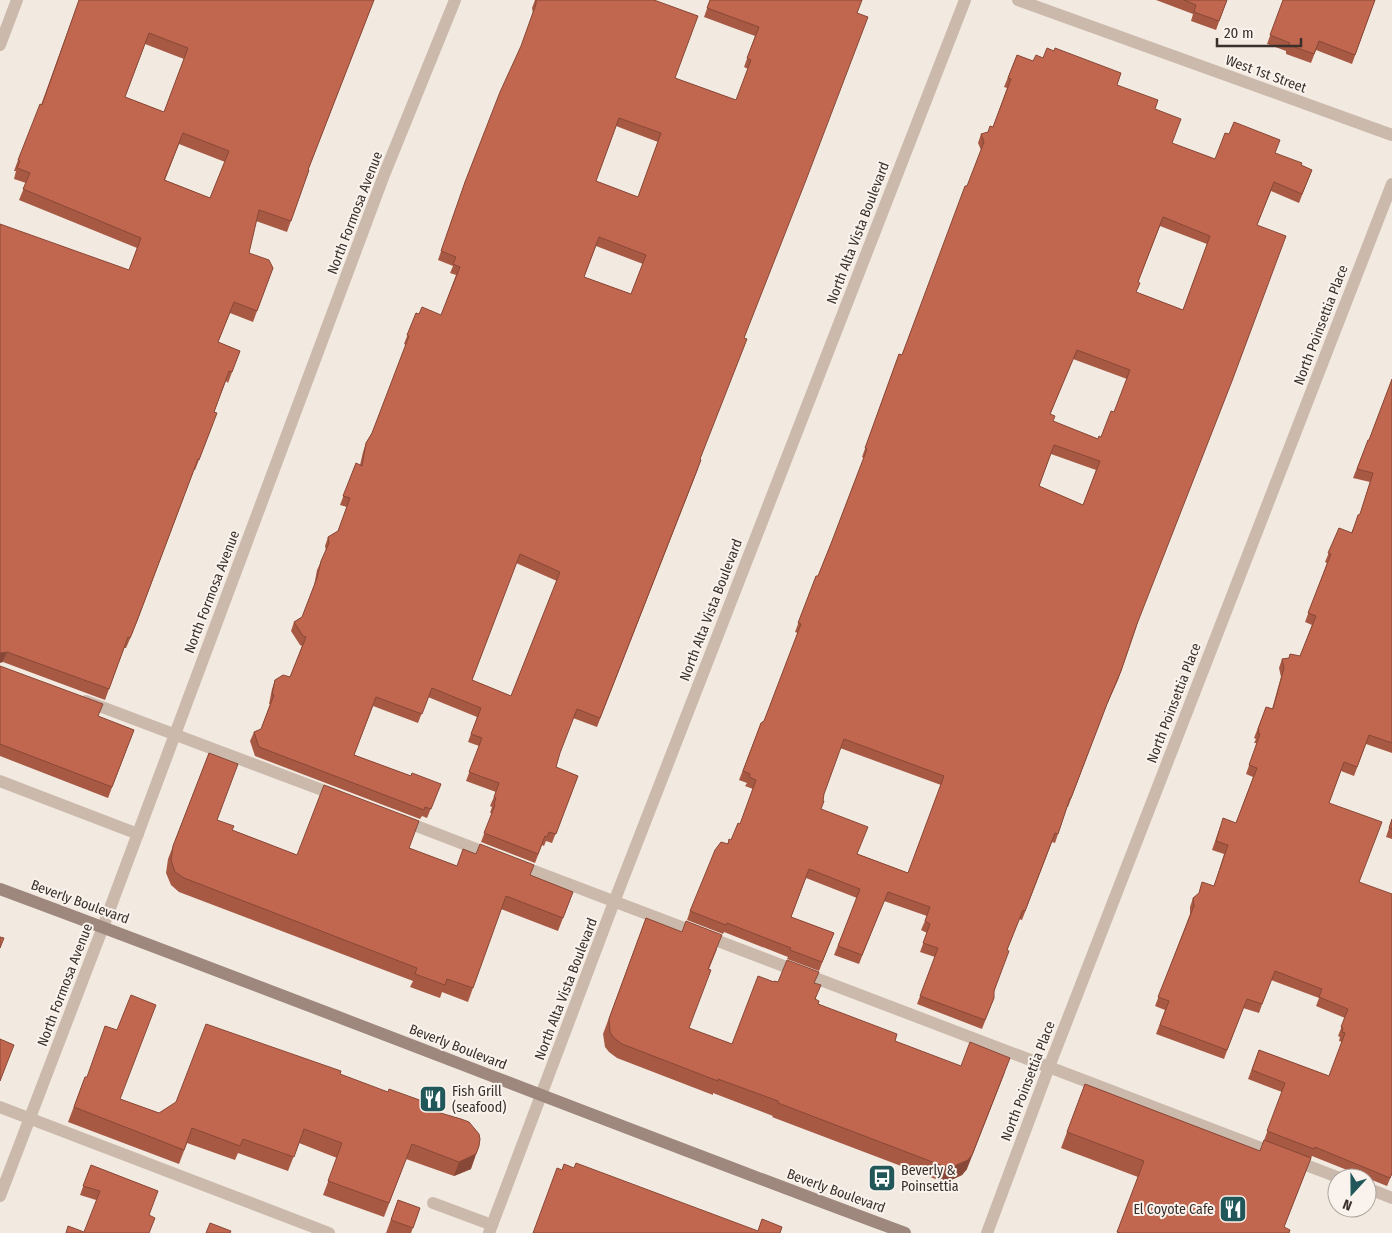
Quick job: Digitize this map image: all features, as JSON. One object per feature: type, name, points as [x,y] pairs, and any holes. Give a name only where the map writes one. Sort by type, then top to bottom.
[{"type":"main road","name":"Beverly Boulevard","points":[[0,889],[905,1233]]},
{"type":"street","points":[[0,45],[17,0]]},
{"type":"street","name":"North Formosa Avenue","points":[[0,1196],[138,834],[384,175],[455,0]]},
{"type":"street","name":"North Alta Vista Boulevard","points":[[491,1229],[614,902],[965,0]]},
{"type":"street","name":"West 1st Street","points":[[1018,0],[1392,135]]},
{"type":"street","name":"North Poinsettia Place","points":[[987,1233],[1049,1067],[1392,184]]},
{"type":"street","points":[[72,696],[353,802]]},
{"type":"street","points":[[0,781],[138,834]]},
{"type":"street","points":[[390,816],[1327,1173]]},
{"type":"street","points":[[0,1107],[329,1233]]},
{"type":"street","points":[[1377,1192],[1392,1198]]},
{"type":"street","points":[[433,1203],[491,1229]]},
{"type":"building","points":[[79,0],[374,0],[308,170],[291,221],[259,210],[249,253],[269,260],[273,268],[257,311],[234,302],[218,342],[240,351],[232,372],[229,371],[214,412],[217,413],[109,689],[7,652],[0,653],[0,224],[129,270],[141,238],[23,189],[30,173],[17,168],[20,161],[18,160],[40,104],[42,105]],"holes":[[[149,33],[188,48],[164,112],[125,97]],[[183,133],[229,151],[210,198],[164,180]]]},
{"type":"building","points":[[536,0],[654,0],[698,16],[675,78],[736,100],[751,60],[747,58],[759,27],[707,8],[710,0],[862,0],[857,13],[868,17],[744,338],[747,339],[701,460],[600,718],[577,709],[556,767],[578,776],[556,834],[549,832],[547,837],[545,836],[538,854],[484,833],[495,805],[496,798],[494,797],[499,783],[469,772],[482,738],[471,734],[481,708],[432,688],[422,714],[376,697],[354,755],[411,776],[412,773],[441,784],[431,809],[425,807],[424,810],[259,747],[254,732],[261,729],[274,695],[272,695],[275,680],[283,675],[290,677],[306,637],[303,636],[294,622],[302,617],[329,543],[328,537],[338,531],[350,498],[343,496],[356,463],[362,466],[366,443],[372,433],[416,313],[419,314],[422,307],[441,315],[460,267],[453,264],[456,257],[441,251],[465,182],[500,92],[521,46]],"holes":[[[619,118],[661,133],[638,197],[596,181]],[[599,237],[646,255],[631,294],[584,277]],[[520,554],[560,572],[511,696],[472,680]]]},
{"type":"building","points":[[1184,0],[1227,0],[1219,21],[1194,12],[1196,5]]},
{"type":"building","points":[[1283,0],[1375,0],[1355,55],[1319,41],[1314,54],[1289,45],[1290,43],[1270,35]]},
{"type":"building","points":[[1047,48],[1054,51],[1055,48],[1121,73],[1117,85],[1158,100],[1155,109],[1181,119],[1172,143],[1215,159],[1225,133],[1229,134],[1234,122],[1280,140],[1275,153],[1302,163],[1301,165],[1312,170],[1302,194],[1274,182],[1257,225],[1286,236],[1232,381],[1137,624],[1121,671],[1070,798],[1058,834],[1055,833],[1025,911],[1023,910],[1007,950],[1009,951],[985,1020],[920,996],[938,948],[923,943],[930,924],[925,921],[930,907],[888,892],[862,955],[838,946],[860,889],[809,869],[791,917],[834,933],[822,962],[727,923],[726,925],[690,911],[715,850],[721,842],[728,844],[738,823],[740,824],[756,780],[749,777],[750,774],[743,771],[801,624],[798,623],[816,576],[818,576],[867,449],[865,448],[899,354],[902,355],[965,186],[967,186],[984,142],[981,134],[988,132],[990,126],[993,127],[1011,79],[1008,78],[1017,55],[1033,61],[1036,55],[1043,58]],"holes":[[[1163,217],[1210,236],[1183,310],[1136,292],[1140,283],[1138,282]],[[1077,350],[1130,370],[1114,412],[1111,411],[1101,437],[1099,436],[1098,439],[1053,421],[1055,416],[1050,414]],[[1054,445],[1100,461],[1083,505],[1039,486]],[[844,739],[944,776],[908,873],[857,854],[868,827],[821,809],[824,794]]]},
{"type":"building","points":[[1392,379],[1392,743],[1369,735],[1357,767],[1344,762],[1329,803],[1382,822],[1359,882],[1392,894],[1392,1173],[1390,1178],[1377,1173],[1377,1168],[1366,1168],[1315,1147],[1314,1149],[1267,1131],[1285,1083],[1252,1070],[1259,1050],[1329,1076],[1345,1033],[1342,1032],[1343,1028],[1341,1027],[1348,1009],[1319,997],[1322,989],[1275,971],[1262,1004],[1247,999],[1227,1050],[1160,1025],[1169,1001],[1158,997],[1194,906],[1193,898],[1199,893],[1202,882],[1214,886],[1228,845],[1216,841],[1223,818],[1236,823],[1257,768],[1249,765],[1260,734],[1258,734],[1258,729],[1266,707],[1273,709],[1284,668],[1282,659],[1289,658],[1290,654],[1300,656],[1316,616],[1308,613],[1331,554],[1328,553],[1339,528],[1352,533],[1360,514],[1373,473],[1357,469]]},
{"type":"building","points":[[0,666],[103,704],[98,716],[134,730],[112,787],[0,744]]},
{"type":"building","points":[[209,753],[238,764],[217,820],[234,826],[232,830],[297,855],[324,785],[419,821],[409,848],[457,866],[463,849],[476,854],[480,844],[534,865],[530,875],[573,892],[563,918],[506,896],[473,988],[447,979],[445,985],[415,974],[417,968],[184,878],[175,872],[171,860],[173,846]]},
{"type":"building","points":[[646,918],[682,932],[686,921],[722,935],[708,969],[711,970],[689,1028],[732,1044],[758,976],[778,982],[787,960],[819,972],[814,983],[821,985],[815,999],[819,1001],[818,1004],[897,1034],[895,1041],[961,1066],[970,1042],[1010,1058],[972,1155],[968,1160],[952,1167],[943,1166],[778,1103],[778,1101],[718,1079],[718,1081],[622,1044],[610,1032],[609,1019]]},
{"type":"building","points":[[0,937],[4,938],[0,948]]},
{"type":"building","points":[[131,995],[156,1005],[120,1099],[159,1113],[176,1102],[206,1024],[341,1071],[340,1074],[388,1092],[389,1089],[425,1102],[427,1109],[469,1122],[479,1134],[479,1146],[476,1154],[459,1162],[412,1144],[389,1203],[328,1181],[342,1143],[304,1129],[294,1157],[243,1139],[240,1146],[192,1128],[184,1150],[74,1107],[105,1026],[117,1030]]},
{"type":"building","points":[[0,1039],[14,1045],[0,1081]]},
{"type":"building","points":[[1085,1084],[1260,1151],[1264,1140],[1311,1158],[1284,1227],[1290,1230],[1289,1233],[1117,1232],[1144,1161],[1067,1132]]},
{"type":"building","points":[[576,1163],[758,1231],[762,1219],[782,1227],[780,1233],[533,1233],[557,1168],[562,1170],[564,1164],[574,1168]]},
{"type":"building","points":[[91,1165],[158,1191],[149,1215],[155,1218],[149,1233],[66,1233],[68,1226],[84,1232],[100,1191],[83,1186]]},
{"type":"building","points":[[398,1200],[420,1208],[413,1228],[391,1220]]},
{"type":"building","points":[[210,1223],[231,1231],[230,1233],[206,1233]]},
{"type":"place","name":"Fish Grill (seafood)","points":[[433,1099]]},
{"type":"place","name":"Beverly & Poinsettia","points":[[882,1178]]},
{"type":"place","name":"El Coyote Cafe","points":[[1233,1209]]}]
